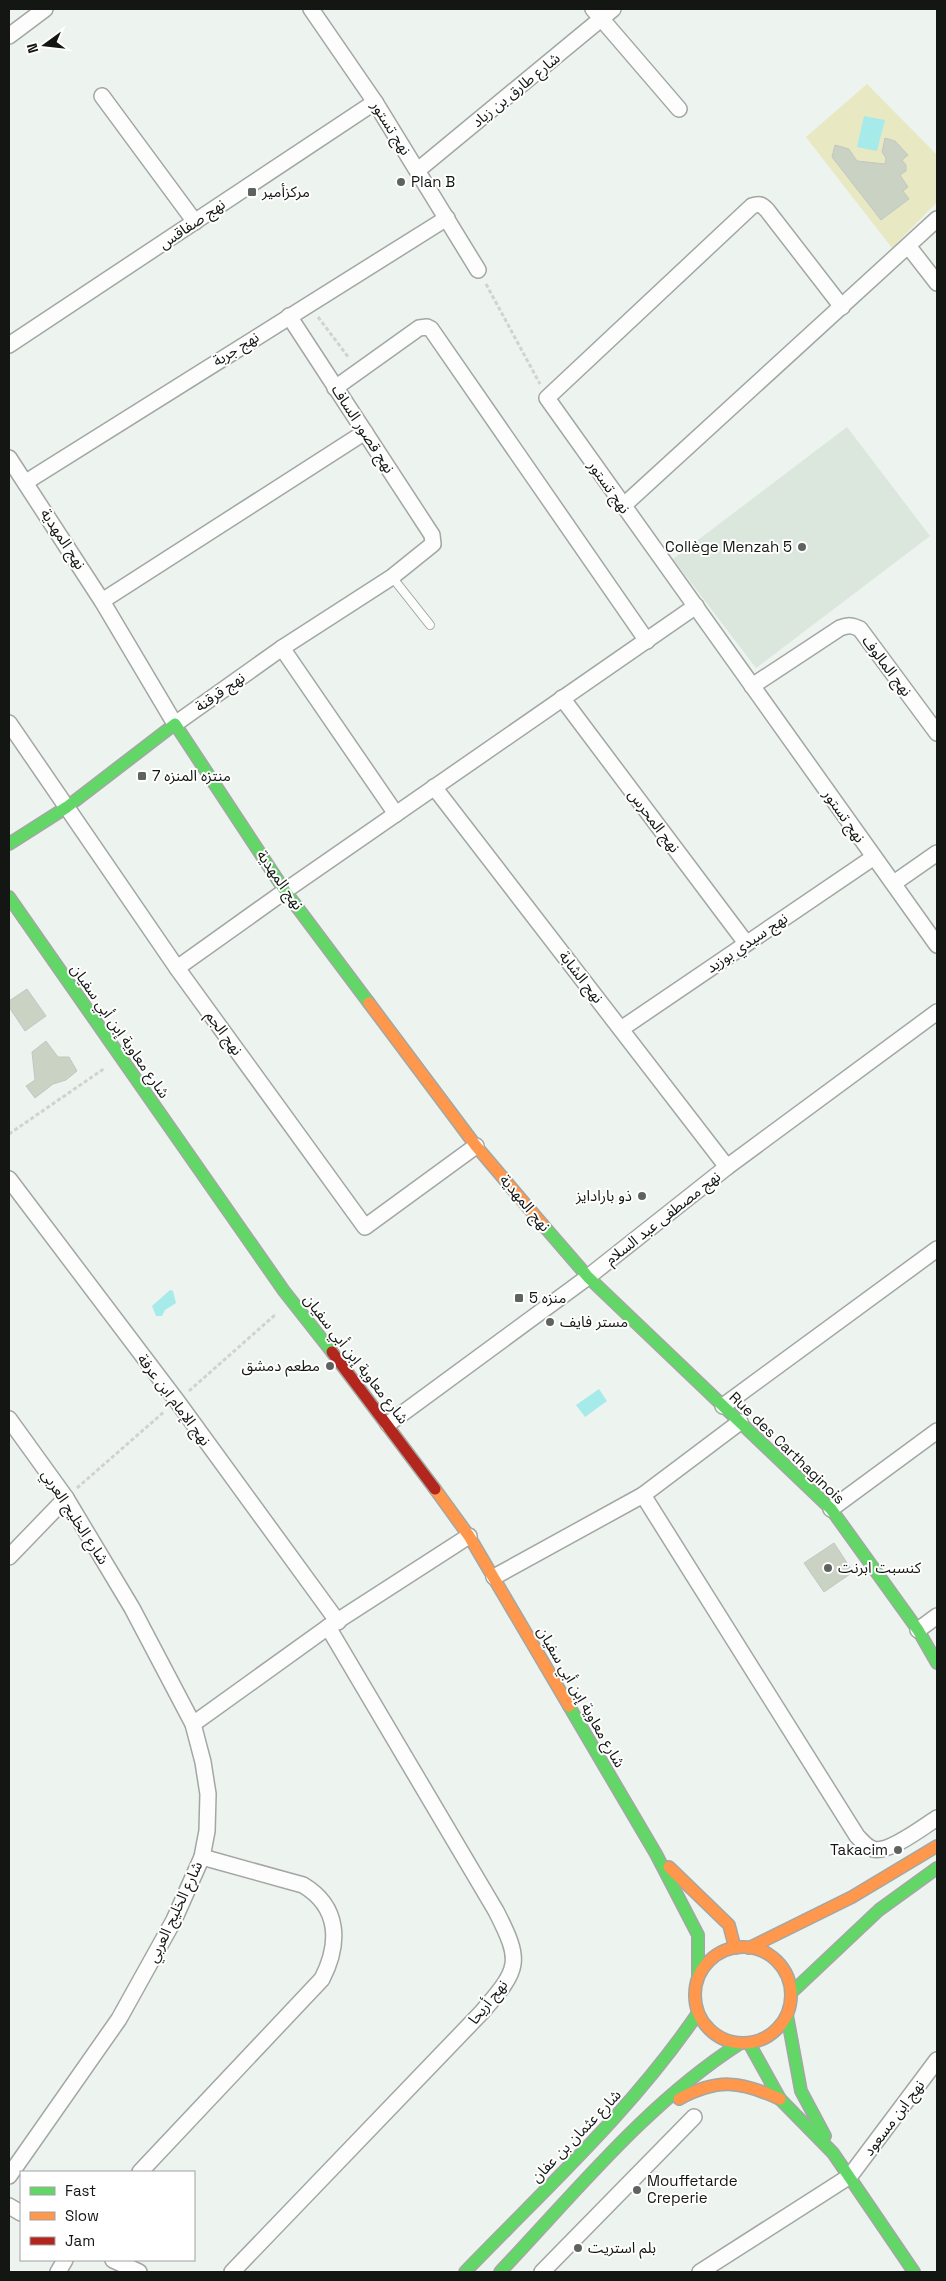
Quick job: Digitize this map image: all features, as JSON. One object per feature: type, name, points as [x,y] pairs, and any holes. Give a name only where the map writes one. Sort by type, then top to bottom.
[{"type":"main road","name":"نهج قرقنة","points":[[9,844],[67,807],[176,724]]},
{"type":"main road","name":"نهج المهدية","points":[[176,724],[285,890],[476,1146],[588,1277]]},
{"type":"main road","name":"شارع معاوية إبن أبي سفيان","points":[[9,897],[292,1301],[388,1424],[469,1536],[656,1854],[698,1935],[698,1977],[695,1988],[698,2013],[704,2024],[714,2034],[726,2040],[744,2043]]},
{"type":"main road","name":"Rue des Carthaginois","points":[[588,1277],[831,1509],[918,1630],[937,1663]]},
{"type":"main road","points":[[749,1948],[852,1897],[937,1846]]},
{"type":"main road","name":"شارع معاوية إبن أبي سفيان","points":[[656,1854],[729,1925],[735,1948]]},
{"type":"main road","points":[[791,1993],[872,1914],[917,1880],[937,1868]]},
{"type":"main road","points":[[698,1977],[713,1957],[735,1948],[749,1948],[762,1951],[774,1958],[788,1980],[791,1993],[787,2015],[801,2090],[833,2153]]},
{"type":"main road","name":"شارع عثمان بن عفان","points":[[465,2272],[632,2100],[674,2051],[698,2013]]},
{"type":"main road","points":[[500,2272],[646,2118],[703,2067],[744,2043],[765,2038],[778,2029],[787,2015]]},
{"type":"main road","points":[[744,2043],[780,2099],[833,2153],[914,2272]]},
{"type":"main road","points":[[646,2118],[698,2088],[727,2081],[760,2090],[780,2099]]},
{"type":"street","points":[[9,36],[45,9]]},
{"type":"street","name":"نهج تستور","points":[[311,9],[375,102],[478,270]]},
{"type":"street","name":"شارع طارق بن زياد","points":[[418,170],[597,14],[613,9]]},
{"type":"street","points":[[597,14],[679,109]]},
{"type":"street","points":[[102,96],[195,222]]},
{"type":"street","name":"نهج صفاقس","points":[[9,345],[375,102]]},
{"type":"street","points":[[547,398],[752,206],[758,204],[768,210],[842,307]]},
{"type":"street","name":"نهج جربة","points":[[26,482],[446,218]]},
{"type":"street","points":[[624,506],[909,247],[937,219]]},
{"type":"street","points":[[909,247],[937,283]]},
{"type":"street","name":"نهج قصور الساف","points":[[289,316],[432,535],[432,544]]},
{"type":"street","points":[[335,388],[419,328],[427,327],[431,329],[647,641]]},
{"type":"street","name":"نهج تستور","points":[[547,398],[937,945]]},
{"type":"street","points":[[102,601],[365,432]]},
{"type":"street","name":"نهج المهدية","points":[[9,458],[102,601],[176,724]]},
{"type":"street","name":"نهج قرقنة","points":[[176,724],[282,648],[392,577],[432,544]]},
{"type":"street","points":[[177,968],[285,890],[696,606]]},
{"type":"street","name":"نهج المالوف","points":[[752,686],[840,628],[847,625],[854,626],[860,629],[937,733]]},
{"type":"street","points":[[282,648],[396,814]]},
{"type":"street","name":"نهج المحرس","points":[[562,698],[746,943]]},
{"type":"street","name":"نهج الجم","points":[[9,723],[177,968],[364,1227],[476,1146]]},
{"type":"street","name":"نهج الشابة","points":[[434,787],[727,1166]]},
{"type":"street","points":[[894,883],[937,853]]},
{"type":"street","name":"نهج سيدي بوزيد","points":[[621,1029],[874,857]]},
{"type":"street","name":"نهج مصطفى عبد السلام","points":[[388,1424],[588,1277],[727,1166],[937,1012]]},
{"type":"street","name":"نهج الإمام ابن عرفة","points":[[9,1179],[177,1402],[333,1625]]},
{"type":"street","points":[[723,1406],[937,1249]]},
{"type":"street","name":"شارع الخليج العربي","points":[[9,1419],[66,1498],[132,1608],[194,1724],[204,1762],[208,1794],[207,1831],[202,1857],[174,1920],[119,2019],[9,2176]]},
{"type":"street","points":[[494,1577],[643,1494],[740,1422]]},
{"type":"street","points":[[831,1509],[937,1431]]},
{"type":"street","points":[[643,1494],[852,1828],[866,1846],[874,1850],[885,1849],[937,1818]]},
{"type":"street","points":[[9,1557],[66,1498]]},
{"type":"street","points":[[194,1724],[333,1625],[469,1536]]},
{"type":"street","points":[[918,1630],[937,1616]]},
{"type":"street","name":"نهج أريحا","points":[[232,2272],[482,2012],[508,1978],[514,1957],[512,1942],[496,1910],[333,1625]]},
{"type":"street","points":[[141,2171],[322,1979],[331,1962],[335,1944],[333,1927],[327,1909],[318,1894],[304,1885],[202,1857]]},
{"type":"street","name":"نهج ابن مسعود","points":[[850,2176],[937,2060]]},
{"type":"street","points":[[542,2272],[694,2117]]},
{"type":"street","points":[[700,2272],[850,2176]]},
{"type":"street","points":[[9,2206],[20,2212]]},
{"type":"street","points":[[58,2272],[64,2261]]},
{"type":"street","points":[[116,2261],[139,2272]]},
{"type":"lane","points":[[392,577],[430,625]]},
{"type":"path","points":[[478,270],[547,398]]},
{"type":"path","name":"نهج قصور الساف","points":[[309,304],[358,371]]},
{"type":"path","points":[[9,1134],[120,1058]]},
{"type":"path","points":[[66,1498],[292,1301]]},
{"type":"shaded area","name":"Collège Menzah 5","points":[[847,427],[930,536],[756,668],[673,559]]},
{"type":"green space","points":[[867,84],[937,155],[937,202],[892,248],[806,137]]},
{"type":"water","points":[[864,116],[885,120],[877,151],[857,147]]},
{"type":"water","points":[[170,1290],[173,1291],[176,1303],[165,1310],[162,1316],[156,1316],[152,1306]]},
{"type":"water","points":[[599,1389],[607,1401],[585,1417],[576,1405]]},
{"type":"building","points":[[885,138],[895,141],[908,155],[902,160],[906,165],[906,171],[900,175],[908,187],[903,191],[909,199],[881,220],[832,157],[835,145],[849,149],[857,161],[885,164],[886,158],[882,152]]},
{"type":"building","points":[[27,989],[46,1016],[25,1031],[9,1007],[9,1001]]},
{"type":"building","points":[[46,1041],[58,1057],[69,1057],[77,1071],[66,1080],[53,1084],[35,1098],[26,1086],[35,1080],[32,1052]]},
{"type":"building","name":"كنسبت ابرنت","points":[[834,1543],[853,1572],[824,1592],[804,1563]]},
{"type":"traffic: fast","points":[[9,844],[67,807],[175,724],[285,891],[369,1003]]},
{"type":"traffic: fast","points":[[9,897],[284,1291],[332,1352]]},
{"type":"traffic: fast","points":[[543,1225],[588,1277],[831,1509],[918,1630],[937,1663]]},
{"type":"traffic: fast","points":[[569,1706],[656,1854],[698,1935],[698,1977]]},
{"type":"traffic: fast","points":[[791,1993],[879,1910],[937,1868]]},
{"type":"traffic: fast","points":[[465,2272],[617,2115],[645,2083],[698,2013]]},
{"type":"traffic: fast","points":[[787,2015],[801,2091],[825,2136]]},
{"type":"traffic: fast","points":[[749,2043],[780,2099],[833,2153],[914,2272]]},
{"type":"traffic: fast","points":[[500,2272],[584,2181],[643,2121],[705,2067],[739,2044]]},
{"type":"traffic: slow","points":[[369,1003],[476,1146],[543,1225]]},
{"type":"traffic: slow","points":[[435,1489],[469,1536],[569,1706]]},
{"type":"traffic: slow","points":[[749,1948],[852,1897],[937,1846]]},
{"type":"traffic: slow","points":[[669,1867],[729,1925],[735,1948]]},
{"type":"traffic: slow","points":[[743,1947],[761,1951],[777,1961],[787,1977],[791,1995],[787,2013],[777,2029],[761,2039],[743,2043],[725,2039],[709,2029],[699,2013],[695,1995],[699,1977],[709,1961],[725,1951],[743,1947]]},
{"type":"traffic: slow","points":[[679,2099],[706,2088],[729,2084],[753,2088],[780,2099]]},
{"type":"traffic: jam","points":[[332,1352],[435,1489]]},
{"type":"place","name":"Plan B","points":[[401,182]]},
{"type":"place","name":"مركزأمير","points":[[252,192]]},
{"type":"place","name":"Collège Menzah 5","points":[[802,547]]},
{"type":"place","name":"منتزه المنزه 7","points":[[142,776]]},
{"type":"place","name":"ذو بارادايز","points":[[642,1196]]},
{"type":"place","name":"منزه 5","points":[[519,1298]]},
{"type":"place","name":"مستر فايف","points":[[550,1322]]},
{"type":"place","name":"مطعم دمشق","points":[[330,1366]]},
{"type":"place","name":"كنسبت ابرنت","points":[[828,1568]]},
{"type":"place","name":"Takacim","points":[[898,1850]]},
{"type":"place","name":"Mouffetarde Creperie","points":[[637,2190]]},
{"type":"place","name":"بلم استريت","points":[[578,2248]]}]
